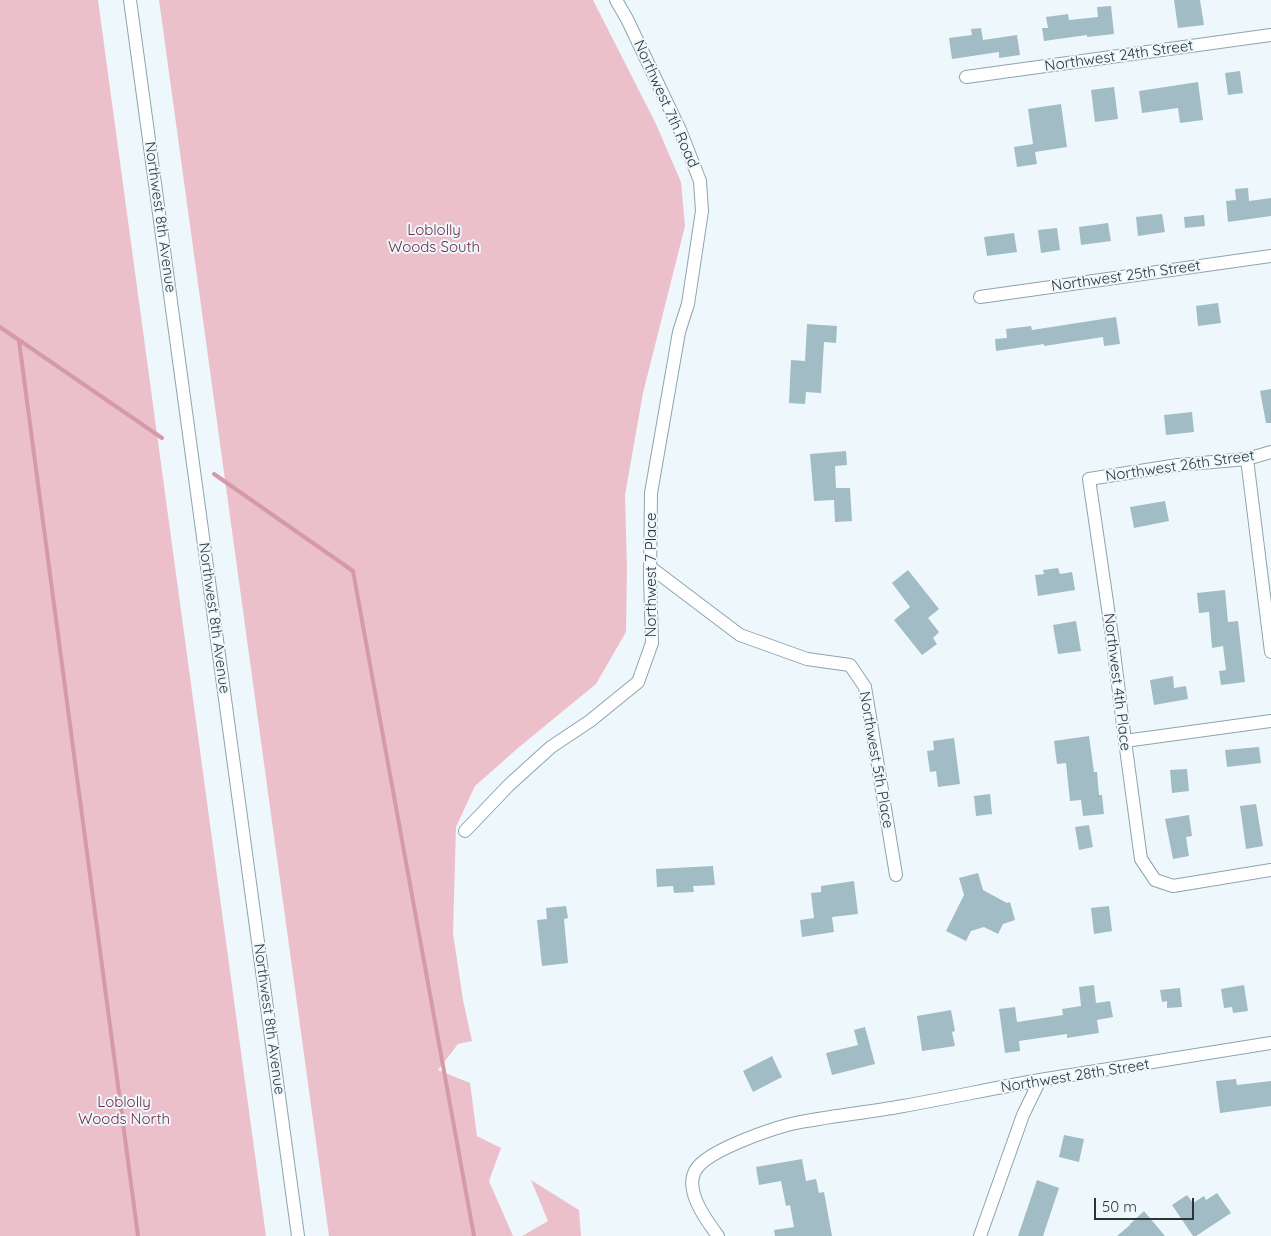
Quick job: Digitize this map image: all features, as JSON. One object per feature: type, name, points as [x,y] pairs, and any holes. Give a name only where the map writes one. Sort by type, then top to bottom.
[{"type":"street","name":"Northwest 8th Avenue","points":[[130,0],[298,1236]]},
{"type":"street","name":"Northwest 7th Road","points":[[616,0],[680,130],[700,182],[702,211],[699,237],[688,304],[679,332],[669,388]]},
{"type":"street","name":"Northwest 24th Street","points":[[966,77],[1271,35]]},
{"type":"street","name":"Northwest 25th Street","points":[[980,297],[1271,256]]},
{"type":"street","name":"Northwest 7 Place","points":[[465,831],[509,785],[551,746],[590,721],[638,682],[652,643],[651,492],[669,388]]},
{"type":"street","name":"Northwest 26th Street","points":[[1089,479],[1178,465],[1247,459],[1271,452]]},
{"type":"street","points":[[1247,459],[1271,652]]},
{"type":"street","name":"Northwest 4th Place","points":[[1089,479],[1142,859],[1155,880],[1173,886],[1271,870]]},
{"type":"street","name":"Northwest 5th Place","points":[[650,567],[740,635],[807,659],[850,665],[865,687],[896,875]]},
{"type":"street","points":[[1125,741],[1271,721]]},
{"type":"street","name":"Northwest 28th Street","points":[[718,1236],[707,1221],[691,1183],[696,1170],[707,1157],[738,1142],[790,1125],[1040,1080],[1271,1043]]},
{"type":"street","points":[[980,1236],[1023,1115],[1040,1080]]},
{"type":"green space","name":"Loblolly Woods North","points":[[0,0],[98,0],[266,1236],[0,1236]]},
{"type":"green space","name":"Loblolly Woods South","points":[[159,0],[593,0],[656,124],[681,182],[685,226],[643,393],[625,495],[626,632],[596,684],[475,786],[456,827],[453,933],[463,1000],[472,1041],[458,1044],[438,1070],[470,1083],[477,1136],[501,1148],[489,1181],[513,1236],[329,1236]]},
{"type":"green space","points":[[531,1180],[579,1210],[581,1236],[522,1236],[548,1221]]},
{"type":"building","points":[[1174,0],[1200,0],[1204,25],[1178,28]]},
{"type":"building","points":[[1111,6],[1114,34],[1087,37],[1087,35],[1044,41],[1042,28],[1048,28],[1046,17],[1068,14],[1069,20],[1098,17],[1097,7]]},
{"type":"building","points":[[981,28],[983,40],[1017,35],[1020,55],[999,58],[999,52],[952,59],[949,38],[972,35],[971,29]]},
{"type":"building","points":[[1240,71],[1243,93],[1228,95],[1225,73]]},
{"type":"building","points":[[1198,82],[1203,120],[1180,123],[1178,108],[1142,113],[1139,91]]},
{"type":"building","points":[[1114,87],[1118,119],[1095,122],[1091,90]]},
{"type":"building","points":[[1061,104],[1067,147],[1035,152],[1037,164],[1017,167],[1014,147],[1033,144],[1028,109]]},
{"type":"building","points":[[1248,188],[1249,201],[1271,198],[1271,216],[1228,222],[1226,201],[1236,200],[1235,189]]},
{"type":"building","points":[[1162,214],[1165,232],[1138,236],[1136,217]]},
{"type":"building","points":[[1204,215],[1205,226],[1185,228],[1184,217]]},
{"type":"building","points":[[1108,223],[1111,241],[1081,245],[1079,227]]},
{"type":"building","points":[[1057,228],[1060,250],[1041,253],[1038,230]]},
{"type":"building","points":[[1014,233],[1017,252],[987,256],[984,237]]},
{"type":"building","points":[[1218,303],[1221,323],[1198,326],[1196,306]]},
{"type":"building","points":[[1116,317],[1120,344],[1104,346],[1103,337],[996,351],[995,339],[1007,338],[1006,329],[1031,326],[1032,330]]},
{"type":"building","points":[[807,324],[837,326],[836,343],[824,342],[821,393],[806,392],[805,404],[789,403],[791,360],[805,361]]},
{"type":"building","points":[[1271,389],[1271,423],[1266,423],[1260,391]]},
{"type":"building","points":[[1192,412],[1194,432],[1166,435],[1164,415]]},
{"type":"building","points":[[846,451],[847,465],[835,466],[836,488],[850,488],[852,521],[835,522],[834,500],[814,501],[810,454]]},
{"type":"building","points":[[1165,501],[1169,521],[1134,528],[1130,507]]},
{"type":"building","points":[[1058,568],[1060,574],[1072,572],[1075,590],[1038,596],[1035,575],[1044,574],[1043,570]]},
{"type":"building","points":[[908,570],[939,609],[928,618],[939,632],[933,638],[937,644],[922,655],[894,620],[910,607],[892,583]]},
{"type":"building","points":[[1225,590],[1228,622],[1238,621],[1245,682],[1221,685],[1219,671],[1226,670],[1223,646],[1212,648],[1209,612],[1199,613],[1197,593]]},
{"type":"building","points":[[1076,621],[1081,651],[1058,654],[1053,625]]},
{"type":"building","points":[[1173,676],[1174,688],[1186,686],[1188,699],[1154,705],[1150,680]]},
{"type":"building","points":[[1089,736],[1094,772],[1097,772],[1099,795],[1102,795],[1104,814],[1083,816],[1081,800],[1070,801],[1066,763],[1057,764],[1054,741]]},
{"type":"building","points":[[954,738],[960,784],[938,787],[936,771],[930,772],[927,751],[934,750],[933,741]]},
{"type":"building","points":[[1259,747],[1261,763],[1227,767],[1225,750]]},
{"type":"building","points":[[1187,769],[1189,791],[1172,793],[1170,770]]},
{"type":"building","points":[[990,794],[992,814],[976,816],[974,796]]},
{"type":"building","points":[[1256,804],[1263,846],[1246,849],[1240,806]]},
{"type":"building","points":[[1189,815],[1192,836],[1186,837],[1189,856],[1173,859],[1165,819]]},
{"type":"building","points":[[1089,825],[1093,847],[1079,850],[1075,827]]},
{"type":"building","points":[[713,866],[715,885],[693,886],[694,892],[674,893],[673,886],[657,887],[656,869]]},
{"type":"building","points":[[978,873],[983,890],[1007,903],[1010,902],[1015,920],[1003,924],[998,934],[984,927],[971,931],[966,941],[946,931],[964,895],[959,878]]},
{"type":"building","points":[[854,881],[858,914],[832,917],[834,932],[802,937],[800,920],[814,918],[811,893],[821,892],[821,886]]},
{"type":"building","points":[[566,906],[568,918],[564,919],[568,963],[542,966],[537,920],[547,919],[546,908]]},
{"type":"building","points":[[1109,906],[1112,931],[1094,934],[1091,908]]},
{"type":"building","points":[[1094,985],[1096,1003],[1110,1001],[1113,1017],[1097,1020],[1099,1033],[1067,1038],[1067,1034],[1019,1041],[1020,1051],[1005,1053],[999,1009],[1015,1007],[1017,1022],[1063,1015],[1062,1009],[1081,1006],[1079,987]]},
{"type":"building","points":[[1244,985],[1248,1011],[1233,1013],[1232,1007],[1224,1008],[1221,989]]},
{"type":"building","points":[[1180,988],[1182,1007],[1167,1008],[1167,1001],[1162,1002],[1160,990]]},
{"type":"building","points":[[951,1010],[955,1031],[952,1032],[955,1046],[922,1051],[917,1016]]},
{"type":"building","points":[[865,1027],[875,1064],[832,1075],[826,1053],[858,1045],[854,1030]]},
{"type":"building","points":[[772,1056],[782,1077],[753,1092],[743,1071]]},
{"type":"building","points":[[1236,1079],[1237,1085],[1271,1081],[1271,1106],[1220,1113],[1216,1081]]},
{"type":"building","points":[[1064,1135],[1084,1139],[1079,1162],[1059,1157]]},
{"type":"building","points":[[802,1159],[806,1181],[816,1179],[819,1193],[824,1192],[832,1236],[775,1236],[774,1230],[794,1227],[790,1205],[786,1206],[781,1181],[759,1185],[756,1167]]},
{"type":"building","points":[[1037,1180],[1059,1188],[1043,1236],[1018,1236]]},
{"type":"building","points":[[1217,1193],[1231,1213],[1196,1236],[1193,1236],[1172,1205],[1187,1195],[1193,1203],[1204,1196],[1206,1200]]},
{"type":"building","points":[[1144,1211],[1165,1236],[1117,1236],[1130,1225]]},
{"type":"waterway","points":[[0,327],[162,438]]},
{"type":"waterway","points":[[19,341],[138,1236]]},
{"type":"waterway","points":[[214,474],[353,571],[474,1236]]}]
